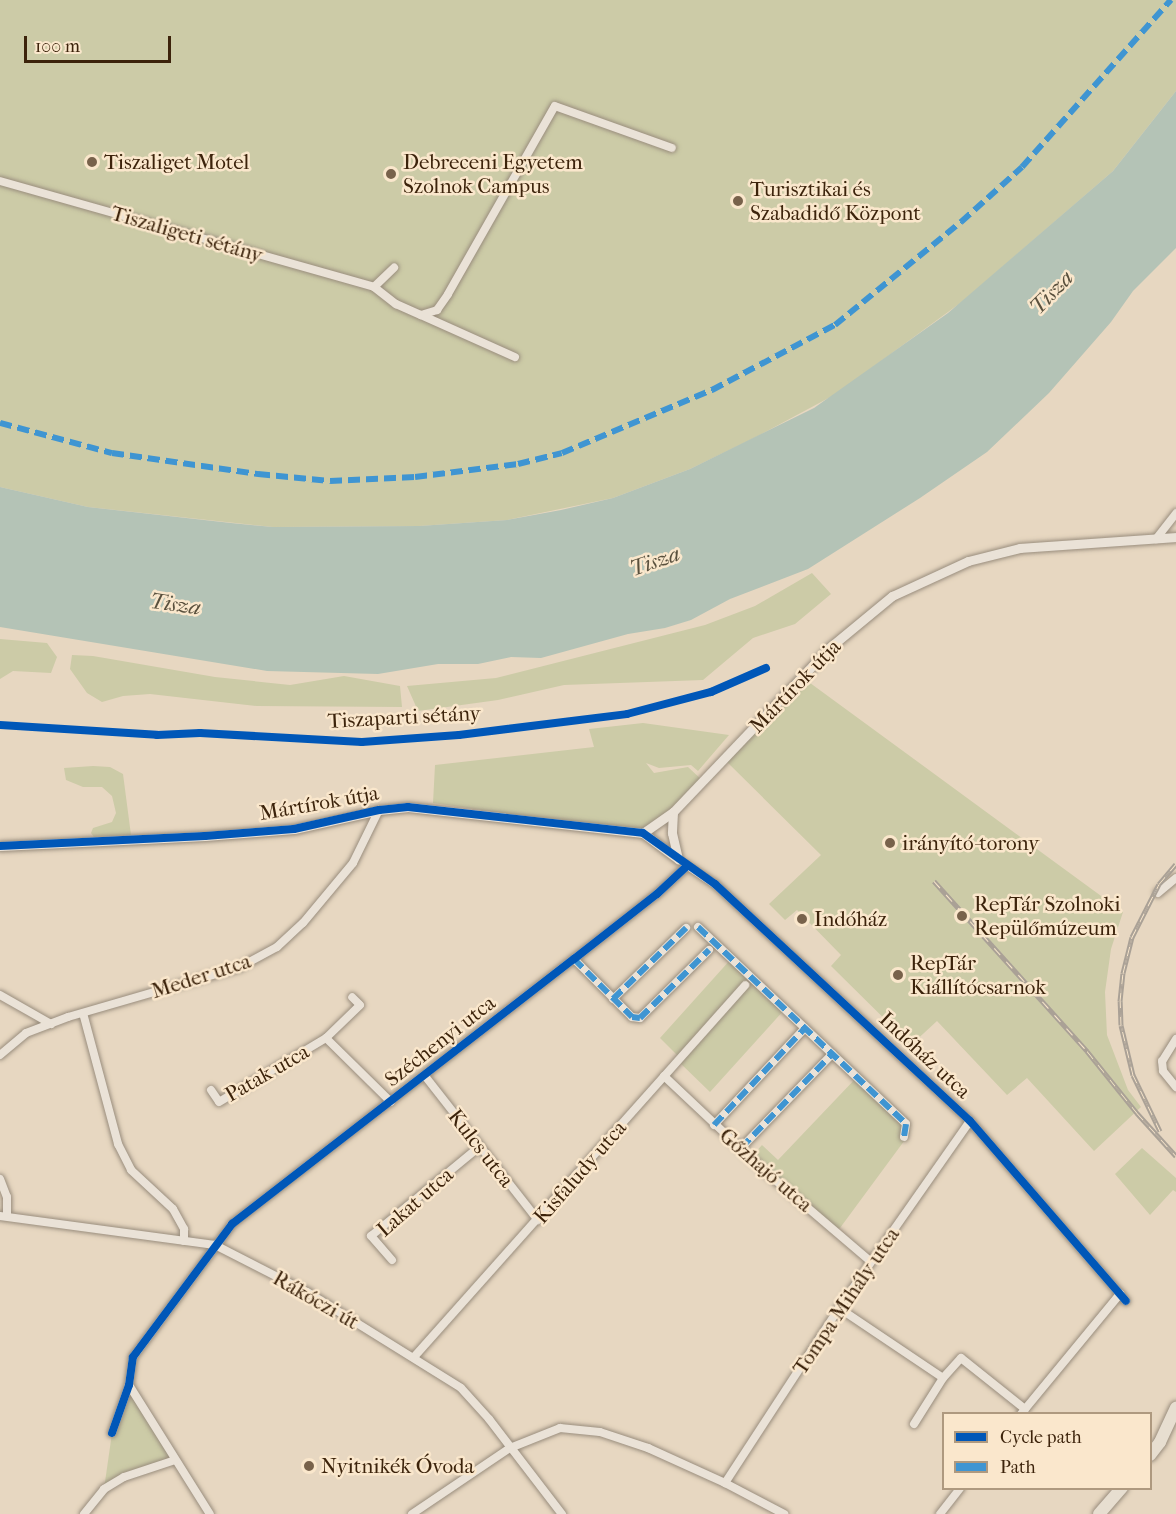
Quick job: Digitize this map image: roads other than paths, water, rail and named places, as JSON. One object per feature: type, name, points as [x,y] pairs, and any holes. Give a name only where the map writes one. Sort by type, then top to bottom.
[{"type":"main road","points":[[1152,1452],[1175,1414]]},
{"type":"main road","points":[[1099,1514],[1120,1490]]},
{"type":"street","points":[[421,315],[437,310],[448,294],[555,106],[672,148]]},
{"type":"street","name":"Tiszaligeti sétány","points":[[0,182],[374,287],[396,304],[515,357]]},
{"type":"street","points":[[374,287],[394,268]]},
{"type":"street","points":[[1156,539],[1176,513]]},
{"type":"street","name":"Mártírok útja","points":[[0,846],[205,836],[294,829],[379,810],[408,807],[438,808],[643,833],[673,812],[829,648],[892,596],[943,570],[1012,550],[1046,544],[1176,537]]},
{"type":"street","name":"Meder utca","points":[[0,1055],[26,1033],[82,1013],[240,967],[277,947],[303,923],[353,862],[379,810]]},
{"type":"street","points":[[673,812],[672,833],[678,859]]},
{"type":"street","points":[[643,833],[678,859]]},
{"type":"street","name":"Indóház utca","points":[[678,859],[715,884],[970,1121],[1126,1301]]},
{"type":"street","name":"Széchenyi utca","points":[[112,1433],[129,1385],[133,1357],[232,1224],[657,894],[687,866]]},
{"type":"street","points":[[1158,893],[1176,878]]},
{"type":"street","points":[[698,927],[906,1124],[904,1137]]},
{"type":"street","points":[[613,999],[686,928]]},
{"type":"street","points":[[574,959],[632,1017],[640,1018],[709,950]]},
{"type":"street","name":"Kisfaludy utca","points":[[414,1357],[745,985]]},
{"type":"street","points":[[0,995],[51,1024]]},
{"type":"street","name":"Patak utca","points":[[211,1090],[219,1102],[326,1038],[360,1005],[352,997]]},
{"type":"street","points":[[82,1013],[118,1144],[131,1170],[173,1209],[184,1229],[184,1240]]},
{"type":"street","points":[[714,1125],[805,1028]]},
{"type":"street","name":"Patak utca","points":[[326,1038],[391,1102]]},
{"type":"street","points":[[1176,1039],[1162,1061],[1163,1071],[1176,1087]]},
{"type":"street","points":[[741,1148],[832,1054]]},
{"type":"street","name":"Kulcs utca","points":[[425,1076],[538,1220]]},
{"type":"street","name":"Gőzhajó utca","points":[[664,1076],[714,1125],[870,1261]]},
{"type":"street","name":"Tompa Mihály utca","points":[[725,1483],[870,1261],[970,1121]]},
{"type":"street","name":"Lakat utca","points":[[392,1260],[371,1236],[480,1146]]},
{"type":"street","points":[[0,1179],[8,1197],[3,1216]]},
{"type":"street","name":"Rákóczi út","points":[[3,1216],[215,1245],[307,1292],[461,1388],[489,1419],[562,1514]]},
{"type":"street","points":[[914,1424],[943,1378],[962,1358],[1023,1411],[1120,1294]]},
{"type":"street","points":[[839,1308],[943,1378]]},
{"type":"street","points":[[129,1385],[210,1514]]},
{"type":"street","points":[[412,1514],[510,1448],[560,1428],[600,1432],[648,1448],[725,1483],[784,1514]]},
{"type":"street","points":[[84,1514],[104,1489],[124,1477],[175,1460]]},
{"type":"street","points":[[940,1514],[958,1490]]},
{"type":"water","name":"Tisza","points":[[1176,91],[1176,248],[1133,291],[1111,322],[1049,393],[987,452],[920,498],[808,569],[730,599],[691,620],[665,628],[628,634],[541,658],[511,657],[478,664],[438,664],[378,674],[267,671],[0,627],[0,487],[88,507],[273,527],[419,526],[507,520],[561,510],[613,498],[690,469],[814,408],[948,313],[1113,171]]},
{"type":"railway","points":[[1160,1131],[1133,1075],[1121,1025],[1120,1001],[1123,973],[1132,937],[1159,884],[1176,864]]},
{"type":"railway","points":[[934,881],[1087,1051],[1137,1113],[1176,1156]]},
{"type":"place","name":"Tiszaliget Motel","points":[[92,162]]},
{"type":"place","name":"Debreceni Egyetem Szolnok Campus","points":[[391,174]]},
{"type":"place","name":"Turisztikai és Szabadidő Központ","points":[[738,201]]},
{"type":"place","name":"irányító-torony","points":[[890,843]]},
{"type":"place","name":"RepTár Szolnoki Repülőmúzeum","points":[[962,916]]},
{"type":"place","name":"Indóház","points":[[802,919]]},
{"type":"place","name":"RepTár Kiállítócsarnok","points":[[898,975]]},
{"type":"place","name":"Nyitnikék Óvoda","points":[[309,1466]]}]
